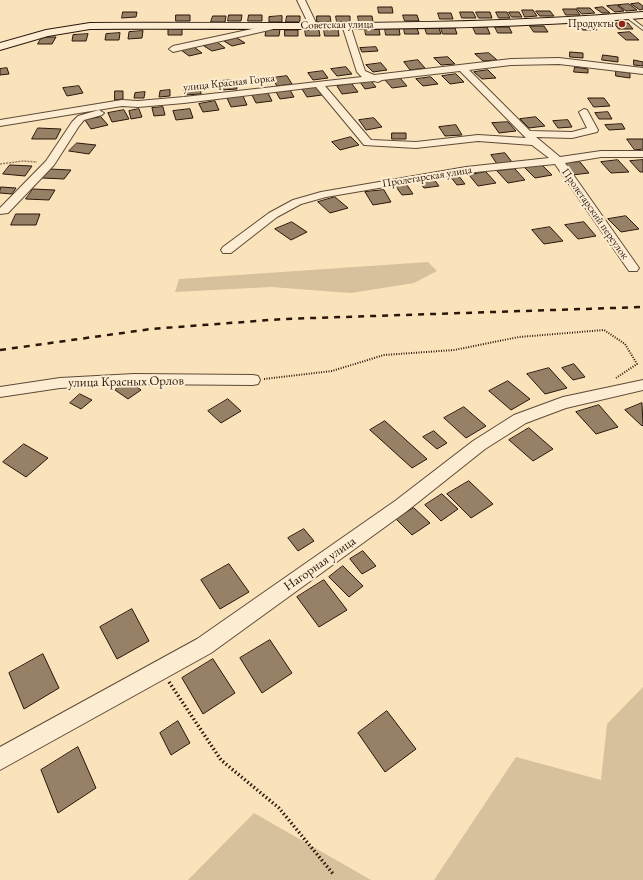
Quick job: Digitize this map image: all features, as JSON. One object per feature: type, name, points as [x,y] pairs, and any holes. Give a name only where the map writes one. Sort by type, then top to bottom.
[{"type":"main road","name":"Советская улица","points":[[0,47],[32,36],[70,28],[106,26],[346,26],[541,22],[643,15]]},
{"type":"street","points":[[301,0],[313,25]]},
{"type":"street","points":[[173,49],[275,26]]},
{"type":"street","points":[[346,26],[361,72],[366,76],[378,79]]},
{"type":"street","points":[[0,44],[13,42]]},
{"type":"street","points":[[461,67],[538,60],[643,71]]},
{"type":"street","name":"улица Красная Горка","points":[[0,123],[114,104],[138,104],[378,79],[461,67]]},
{"type":"street","name":"Пролетарский переулок","points":[[461,67],[535,142],[557,160],[633,268]]},
{"type":"street","points":[[349,82],[355,79],[361,72]]},
{"type":"street","points":[[319,85],[368,143],[416,145],[478,138],[535,142]]},
{"type":"street","points":[[1,213],[50,163],[75,124],[81,118],[138,104]]},
{"type":"street","points":[[528,134],[572,135],[593,130],[584,112]]},
{"type":"street","name":"Пролетарская улица","points":[[227,250],[273,215],[297,202],[325,194],[466,170],[574,159],[601,154],[643,154]]},
{"type":"street","name":"улица Красных Орлов","points":[[0,392],[60,383],[134,379],[253,380]]},
{"type":"street","name":"Нагорная улица","points":[[0,759],[204,646],[402,506],[479,445],[520,420],[563,403],[643,385]]},
{"type":"lane","points":[[628,17],[643,30]]},
{"type":"path","points":[[0,164],[23,161],[50,163]]},
{"type":"path","points":[[253,380],[332,371],[384,355],[454,350],[518,337],[604,330],[625,344],[637,364],[614,380]]},
{"type":"path","points":[[161,670],[221,760],[279,808],[334,875]]},
{"type":"shaded area","points":[[428,262],[437,271],[414,283],[351,293],[271,287],[175,292],[179,279]]},
{"type":"shaded area","points":[[643,687],[643,880],[434,880],[516,757],[601,780],[607,724]]},
{"type":"shaded area","points":[[254,813],[371,880],[188,880]]},
{"type":"building","points":[[639,3],[643,6],[643,9],[640,10],[631,4]]},
{"type":"building","points":[[629,4],[637,10],[626,11],[618,5]]},
{"type":"building","points":[[617,5],[624,11],[615,12],[607,6]]},
{"type":"building","points":[[378,7],[392,7],[393,13],[379,13]]},
{"type":"building","points":[[603,7],[610,13],[602,13],[595,8]]},
{"type":"building","points":[[577,8],[590,8],[595,13],[582,14]]},
{"type":"building","points":[[563,9],[576,9],[580,15],[566,15]]},
{"type":"building","points":[[522,10],[533,10],[537,16],[525,17]]},
{"type":"building","points":[[536,11],[550,11],[554,16],[540,16]]},
{"type":"building","points":[[123,12],[137,12],[136,17],[122,18]]},
{"type":"building","points":[[460,12],[473,12],[476,18],[462,18]]},
{"type":"building","points":[[476,12],[490,12],[492,18],[479,18]]},
{"type":"building","points":[[496,12],[507,12],[510,18],[499,18]]},
{"type":"building","points":[[509,12],[519,12],[522,17],[512,17]]},
{"type":"building","points":[[438,13],[451,13],[453,19],[440,19]]},
{"type":"building","points":[[176,15],[190,15],[190,21],[176,21]]},
{"type":"building","points":[[229,15],[242,15],[241,21],[228,21]]},
{"type":"building","points":[[249,15],[262,15],[262,21],[248,21]]},
{"type":"building","points":[[403,15],[417,15],[419,21],[405,21]]},
{"type":"building","points":[[213,16],[226,16],[225,22],[211,22]]},
{"type":"building","points":[[282,16],[282,22],[269,22],[269,17]]},
{"type":"building","points":[[287,16],[300,16],[300,22],[286,22]]},
{"type":"building","points":[[317,16],[330,16],[331,22],[317,22]]},
{"type":"building","points":[[336,16],[350,16],[350,22],[337,22]]},
{"type":"building","points":[[358,16],[372,16],[373,22],[359,22]]},
{"type":"building","points":[[614,23],[628,23],[633,29],[619,29]]},
{"type":"building","points":[[579,24],[593,24],[597,30],[583,30]]},
{"type":"building","points":[[530,26],[544,26],[548,32],[534,32]]},
{"type":"building","points":[[473,27],[487,27],[490,34],[476,34]]},
{"type":"building","points":[[495,27],[509,27],[512,33],[498,33]]},
{"type":"building","points":[[182,28],[182,35],[168,35],[168,29]]},
{"type":"building","points":[[385,28],[399,28],[400,35],[386,35]]},
{"type":"building","points":[[404,28],[417,28],[419,34],[405,34]]},
{"type":"building","points":[[425,28],[439,28],[441,34],[427,34]]},
{"type":"building","points":[[441,28],[455,28],[457,34],[443,34]]},
{"type":"building","points":[[280,29],[279,36],[265,36],[266,30]]},
{"type":"building","points":[[324,29],[338,29],[339,36],[325,36]]},
{"type":"building","points":[[365,29],[379,29],[380,35],[366,35]]},
{"type":"building","points":[[285,30],[298,30],[298,36],[285,36]]},
{"type":"building","points":[[305,30],[319,30],[320,36],[306,36]]},
{"type":"building","points":[[143,31],[142,38],[128,39],[129,32]]},
{"type":"building","points":[[630,32],[639,40],[626,40],[618,33]]},
{"type":"building","points":[[120,33],[119,40],[105,40],[106,34]]},
{"type":"building","points":[[88,34],[86,41],[72,41],[73,35]]},
{"type":"building","points":[[42,37],[56,37],[52,44],[38,44]]},
{"type":"building","points":[[237,38],[245,43],[232,46],[224,41]]},
{"type":"building","points":[[217,42],[225,48],[212,51],[204,46]]},
{"type":"building","points":[[194,47],[202,53],[189,56],[181,50]]},
{"type":"building","points":[[376,47],[378,51],[362,52],[360,48]]},
{"type":"building","points":[[570,52],[583,53],[583,58],[570,57]]},
{"type":"building","points":[[489,53],[497,60],[483,61],[475,54]]},
{"type":"building","points":[[603,55],[618,57],[618,62],[602,60]]},
{"type":"building","points":[[448,57],[455,64],[441,65],[434,58]]},
{"type":"building","points":[[418,60],[425,68],[410,70],[404,62]]},
{"type":"building","points":[[634,60],[643,62],[643,66],[634,65]]},
{"type":"building","points":[[381,63],[387,70],[373,72],[366,65]]},
{"type":"building","points":[[346,67],[352,74],[337,76],[331,69]]},
{"type":"building","points":[[575,67],[588,69],[588,73],[574,72]]},
{"type":"building","points":[[7,68],[9,74],[0,75],[0,69]]},
{"type":"building","points":[[488,70],[496,78],[482,79],[474,72]]},
{"type":"building","points":[[323,71],[328,78],[313,80],[308,73]]},
{"type":"building","points":[[616,71],[630,73],[630,78],[616,76]]},
{"type":"building","points":[[456,74],[464,82],[450,84],[442,76]]},
{"type":"building","points":[[287,76],[292,84],[277,86],[272,78]]},
{"type":"building","points":[[431,77],[438,84],[423,86],[416,79]]},
{"type":"building","points":[[400,78],[407,86],[392,88],[385,80]]},
{"type":"building","points":[[236,80],[237,89],[221,90],[220,81]]},
{"type":"building","points":[[371,81],[376,87],[365,89],[360,82]]},
{"type":"building","points":[[352,84],[358,92],[342,94],[337,86]]},
{"type":"building","points":[[200,85],[201,94],[184,95],[184,86]]},
{"type":"building","points":[[79,86],[83,93],[67,96],[63,88]]},
{"type":"building","points":[[317,87],[322,95],[307,97],[302,89]]},
{"type":"building","points":[[170,90],[170,96],[159,97],[160,91]]},
{"type":"building","points":[[290,90],[294,97],[280,99],[276,92]]},
{"type":"building","points":[[115,91],[123,91],[123,99],[115,100]]},
{"type":"building","points":[[145,92],[144,98],[134,98],[135,93]]},
{"type":"building","points":[[268,93],[272,101],[256,103],[252,95]]},
{"type":"building","points":[[243,96],[247,105],[231,107],[227,98]]},
{"type":"building","points":[[588,98],[604,98],[610,106],[594,107]]},
{"type":"building","points":[[215,101],[219,110],[203,112],[199,104]]},
{"type":"building","points":[[163,107],[165,115],[154,116],[152,108]]},
{"type":"building","points":[[139,109],[142,117],[131,119],[129,111]]},
{"type":"building","points":[[190,109],[193,118],[176,120],[173,111]]},
{"type":"building","points":[[124,110],[129,119],[112,122],[108,113]]},
{"type":"building","points":[[608,112],[612,119],[599,119],[595,113]]},
{"type":"building","points":[[101,117],[108,125],[91,129],[85,120]]},
{"type":"building","points":[[536,117],[545,126],[529,128],[520,119]]},
{"type":"building","points":[[374,118],[382,127],[366,130],[359,120]]},
{"type":"building","points":[[568,120],[572,127],[558,128],[553,121]]},
{"type":"building","points":[[508,122],[516,131],[499,133],[492,123]]},
{"type":"building","points":[[622,124],[625,129],[609,130],[605,125]]},
{"type":"building","points":[[456,125],[462,135],[445,136],[439,127]]},
{"type":"building","points":[[38,128],[61,129],[56,139],[32,139]]},
{"type":"building","points":[[392,133],[406,133],[406,139],[392,139]]},
{"type":"building","points":[[351,137],[359,145],[340,150],[332,142]]},
{"type":"building","points":[[627,139],[643,139],[643,149],[635,150]]},
{"type":"building","points":[[77,143],[96,145],[89,154],[69,151]]},
{"type":"building","points":[[505,153],[512,162],[497,164],[491,155]]},
{"type":"building","points":[[618,160],[629,172],[611,173],[601,162]]},
{"type":"building","points":[[643,160],[643,172],[640,172],[630,161]]},
{"type":"building","points":[[580,162],[589,173],[572,175],[563,163]]},
{"type":"building","points":[[541,164],[552,175],[535,178],[524,167]]},
{"type":"building","points":[[10,165],[32,166],[25,176],[3,174]]},
{"type":"building","points":[[49,169],[71,170],[64,179],[42,178]]},
{"type":"building","points":[[515,169],[525,180],[508,183],[497,171]]},
{"type":"building","points":[[486,172],[496,183],[478,186],[469,175]]},
{"type":"building","points":[[458,175],[465,184],[457,185],[450,176]]},
{"type":"building","points":[[433,178],[439,186],[424,188],[418,180]]},
{"type":"building","points":[[405,182],[413,194],[402,195],[394,184]]},
{"type":"building","points":[[1,187],[16,188],[12,194],[0,193]]},
{"type":"building","points":[[33,189],[55,190],[49,200],[26,199]]},
{"type":"building","points":[[384,190],[391,202],[373,205],[365,192]]},
{"type":"building","points":[[335,197],[348,208],[330,213],[318,202]]},
{"type":"building","points":[[16,214],[40,214],[36,225],[11,225]]},
{"type":"building","points":[[626,216],[639,229],[621,232],[608,219]]},
{"type":"building","points":[[292,222],[307,232],[291,240],[275,229]]},
{"type":"building","points":[[584,222],[596,236],[578,239],[565,225]]},
{"type":"building","points":[[550,227],[563,241],[544,244],[532,230]]},
{"type":"building","points":[[574,364],[585,377],[573,380],[562,368]]},
{"type":"building","points":[[549,368],[567,388],[545,394],[527,374]]},
{"type":"building","points":[[129,381],[141,390],[128,399],[115,390]]},
{"type":"building","points":[[508,381],[530,399],[511,410],[489,391]]},
{"type":"building","points":[[80,394],[92,400],[81,409],[70,403]]},
{"type":"building","points":[[228,399],[241,411],[221,423],[208,411]]},
{"type":"building","points":[[642,403],[643,425],[642,426],[625,410]]},
{"type":"building","points":[[599,405],[618,427],[596,434],[576,412]]},
{"type":"building","points":[[464,407],[486,426],[466,438],[444,418]]},
{"type":"building","points":[[385,421],[427,459],[412,468],[370,430]]},
{"type":"building","points":[[529,428],[553,449],[533,461],[509,440]]},
{"type":"building","points":[[434,431],[447,443],[437,449],[423,437]]},
{"type":"building","points":[[24,444],[48,458],[26,477],[3,462]]},
{"type":"building","points":[[469,481],[493,504],[471,518],[447,494]]},
{"type":"building","points":[[442,494],[458,509],[441,521],[425,505]]},
{"type":"building","points":[[414,508],[430,523],[412,535],[396,519]]},
{"type":"building","points":[[304,529],[314,541],[298,551],[288,538]]},
{"type":"building","points":[[363,551],[376,566],[362,574],[350,559]]},
{"type":"building","points":[[229,564],[249,592],[220,609],[201,580]]},
{"type":"building","points":[[343,566],[363,586],[349,597],[329,577]]},
{"type":"building","points":[[324,580],[347,610],[319,627],[297,597]]},
{"type":"building","points":[[132,609],[149,641],[117,659],[100,627]]},
{"type":"building","points":[[270,640],[292,673],[262,693],[240,658]]},
{"type":"building","points":[[43,654],[59,688],[24,709],[9,673]]},
{"type":"building","points":[[213,659],[235,693],[203,714],[182,678]]},
{"type":"building","points":[[387,711],[416,749],[385,772],[358,733]]},
{"type":"building","points":[[178,721],[190,743],[171,755],[160,733]]},
{"type":"building","points":[[78,747],[96,788],[58,813],[41,770]]},
{"type":"railway","points":[[0,350],[151,329],[283,319],[643,307]]},
{"type":"place","name":"Продукты","points":[[622,24]]}]
